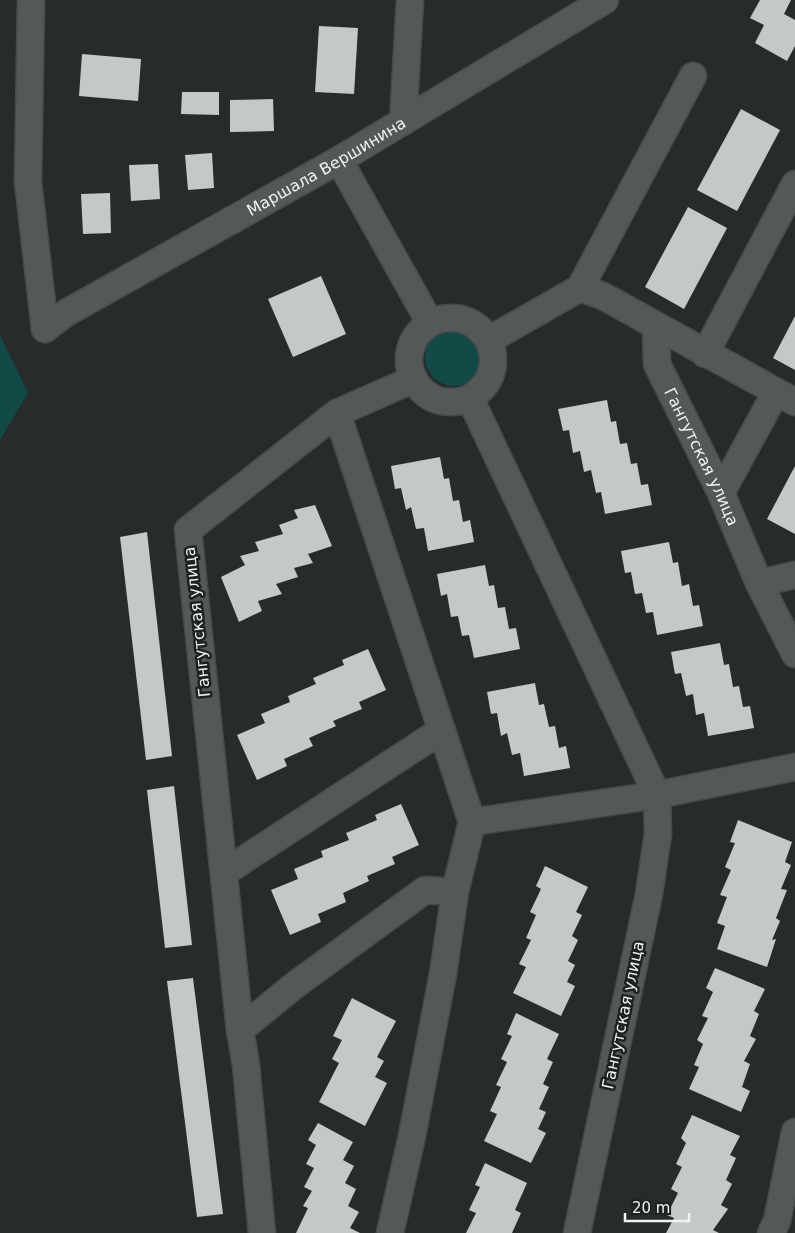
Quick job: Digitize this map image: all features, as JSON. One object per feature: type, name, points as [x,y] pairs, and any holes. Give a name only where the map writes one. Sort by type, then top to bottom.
[{"type":"street","name":"Маршала Вершинина","points":[[31,0],[28,182],[45,329],[66,313],[339,160],[605,0]]},
{"type":"street","points":[[403,122],[410,0]]},
{"type":"street","points":[[489,340],[580,288],[693,76]]},
{"type":"street","points":[[339,160],[430,323]]},
{"type":"street","points":[[705,354],[795,184]]},
{"type":"street","points":[[580,288],[603,296],[785,397],[721,493]]},
{"type":"street","points":[[444,318],[457,318],[470,322],[481,330],[489,340],[493,353],[493,366],[489,379],[481,390],[470,398],[456,402],[441,401],[428,396],[414,379],[409,359],[412,345],[419,332],[430,323],[444,318]]},
{"type":"street","name":"Гангутская улица","points":[[656,327],[657,364],[721,493],[759,583],[795,654]]},
{"type":"street","name":"Гангутская улица","points":[[262,1233],[246,1065],[240,1030],[188,530],[337,413],[414,379]]},
{"type":"street","name":"Гангутская улица","points":[[470,398],[657,795],[658,834],[650,894],[577,1233]]},
{"type":"street","points":[[337,413],[472,822],[456,892],[443,974],[412,1136],[390,1233]]},
{"type":"street","points":[[759,583],[795,575]]},
{"type":"street","points":[[225,872],[442,730]]},
{"type":"street","points":[[472,822],[657,795],[795,767]]},
{"type":"street","points":[[240,1030],[295,985],[425,890],[456,892]]},
{"type":"street","points":[[772,1233],[777,1221],[795,1132]]},
{"type":"shaded area","points":[[454,328],[470,333],[478,341],[483,357],[478,373],[470,381],[454,386],[438,381],[430,373],[425,357],[430,341],[438,333]]},
{"type":"shaded area","points":[[0,335],[28,393],[0,440]]},
{"type":"building","points":[[760,0],[791,0],[784,14],[795,20],[795,46],[787,61],[755,43],[764,25],[750,18]]},
{"type":"building","points":[[319,26],[358,28],[354,94],[315,92]]},
{"type":"building","points":[[82,54],[141,59],[138,101],[79,96]]},
{"type":"building","points":[[182,92],[219,92],[219,115],[181,114]]},
{"type":"building","points":[[273,99],[274,131],[230,132],[230,100]]},
{"type":"building","points":[[741,109],[780,130],[737,211],[697,190]]},
{"type":"building","points":[[212,153],[214,188],[188,190],[185,155]]},
{"type":"building","points":[[158,164],[160,199],[131,201],[129,165]]},
{"type":"building","points":[[110,193],[111,233],[83,234],[81,194]]},
{"type":"building","points":[[688,207],[727,228],[684,309],[645,287]]},
{"type":"building","points":[[321,276],[346,334],[293,357],[268,299]]},
{"type":"building","points":[[795,316],[795,370],[773,358]]},
{"type":"building","points":[[607,400],[611,422],[616,421],[620,444],[627,443],[631,464],[637,463],[641,485],[648,484],[652,505],[605,514],[601,492],[596,493],[591,470],[584,472],[580,451],[573,453],[569,430],[563,431],[558,409]]},
{"type":"building","points":[[440,457],[444,479],[449,478],[453,501],[459,500],[463,522],[470,520],[474,542],[428,551],[424,528],[416,529],[411,507],[406,510],[401,488],[395,489],[391,466]]},
{"type":"building","points":[[795,466],[795,534],[767,519]]},
{"type":"building","points":[[315,505],[332,546],[308,554],[313,563],[294,568],[298,577],[276,584],[282,594],[258,601],[262,611],[239,622],[221,577],[245,565],[240,556],[259,551],[255,542],[283,534],[279,525],[298,518],[294,510]]},
{"type":"building","points":[[147,532],[172,756],[146,760],[120,537]]},
{"type":"building","points":[[669,542],[673,563],[678,562],[682,586],[689,584],[693,606],[699,605],[703,626],[657,635],[653,612],[646,613],[642,593],[635,594],[631,572],[625,573],[621,551]]},
{"type":"building","points":[[485,565],[489,586],[494,585],[498,608],[505,607],[509,629],[516,628],[520,649],[474,658],[469,635],[462,636],[458,616],[451,617],[447,594],[441,596],[437,574]]},
{"type":"building","points":[[720,643],[724,665],[729,664],[733,687],[739,686],[743,707],[750,706],[754,728],[708,736],[704,713],[696,715],[693,694],[686,696],[681,673],[675,674],[671,652]]},
{"type":"building","points":[[368,649],[386,690],[359,702],[362,709],[333,721],[336,726],[309,738],[313,746],[284,759],[287,766],[257,780],[237,735],[265,723],[261,714],[290,702],[288,696],[316,684],[313,678],[344,665],[342,660]]},
{"type":"building","points":[[535,683],[539,705],[544,704],[549,727],[555,726],[559,748],[566,746],[570,768],[524,776],[520,753],[512,755],[507,733],[501,736],[497,713],[491,714],[487,692]]},
{"type":"building","points":[[174,786],[192,945],[165,948],[147,790]]},
{"type":"building","points":[[401,804],[419,845],[392,857],[395,864],[367,876],[369,881],[343,893],[346,902],[318,914],[321,922],[290,935],[271,890],[298,879],[294,869],[323,857],[321,851],[349,840],[346,833],[377,820],[375,815]]},
{"type":"building","points":[[738,820],[792,842],[785,862],[791,865],[781,889],[787,890],[776,918],[780,921],[772,940],[776,939],[767,967],[717,949],[725,926],[717,923],[727,897],[720,895],[731,870],[725,867],[735,843],[730,842]]},
{"type":"building","points":[[545,866],[588,887],[576,912],[582,915],[572,936],[578,940],[568,961],[575,965],[567,982],[575,986],[561,1016],[513,993],[526,967],[519,964],[531,940],[526,938],[536,915],[530,912],[541,889],[536,886]]},
{"type":"building","points":[[715,968],[765,989],[754,1011],[759,1014],[750,1036],[756,1039],[744,1061],[750,1064],[742,1087],[750,1091],[741,1112],[689,1089],[699,1067],[694,1065],[703,1044],[697,1040],[708,1018],[702,1016],[713,992],[706,988]]},
{"type":"building","points":[[193,978],[223,1214],[197,1217],[167,981]]},
{"type":"building","points":[[352,998],[396,1021],[377,1057],[384,1061],[375,1077],[387,1083],[365,1126],[319,1102],[339,1063],[332,1059],[342,1040],[333,1036]]},
{"type":"building","points":[[516,1013],[559,1034],[547,1059],[553,1062],[543,1084],[549,1087],[539,1109],[546,1112],[538,1129],[546,1133],[531,1163],[484,1141],[497,1114],[490,1111],[501,1087],[496,1085],[507,1062],[501,1059],[512,1036],[507,1034]]},
{"type":"building","points":[[692,1115],[740,1136],[730,1155],[736,1158],[726,1180],[732,1184],[721,1205],[728,1209],[713,1230],[719,1233],[666,1233],[674,1218],[667,1215],[678,1193],[671,1189],[682,1167],[676,1164],[686,1143],[681,1138]]},
{"type":"building","points":[[318,1123],[353,1142],[343,1160],[354,1166],[345,1183],[356,1189],[348,1206],[359,1212],[350,1228],[360,1233],[296,1233],[308,1208],[303,1206],[312,1191],[304,1187],[314,1168],[306,1164],[316,1145],[308,1140]]},
{"type":"building","points":[[485,1163],[527,1183],[515,1210],[521,1213],[512,1233],[466,1233],[476,1213],[469,1210],[480,1187],[475,1185]]}]
